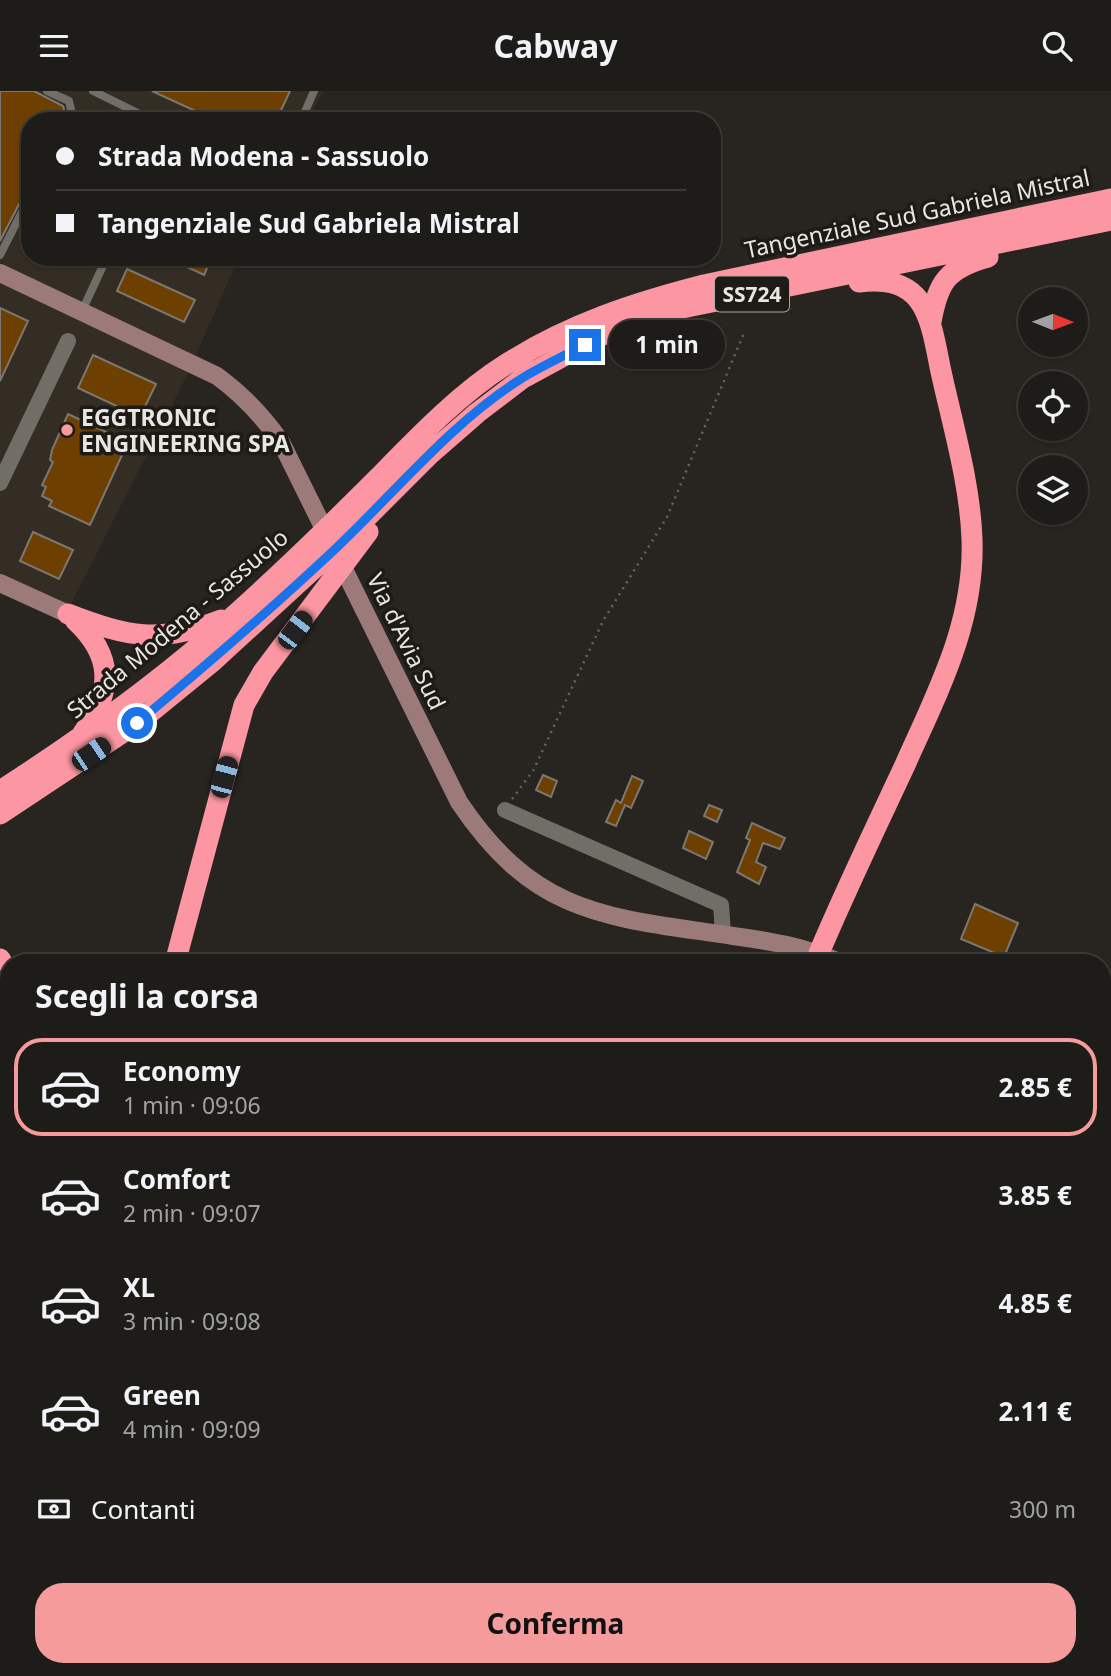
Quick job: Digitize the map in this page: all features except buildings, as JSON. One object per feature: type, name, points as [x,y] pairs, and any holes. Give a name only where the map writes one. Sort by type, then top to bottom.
[{"type":"highway","name":"Tangenziale Sud Gabriela Mistral","points":[[346,509],[458,401],[507,363],[597,316],[704,285],[1111,199]]},
{"type":"highway","name":"Tangenziale Sud Gabriela Mistral","points":[[355,529],[430,454],[523,378],[606,333],[682,308],[1111,221]]},
{"type":"highway","points":[[931,323],[939,289],[956,270],[971,261],[1111,221]]},
{"type":"highway","points":[[763,292],[874,280],[894,282],[912,291],[931,323],[968,503],[972,538],[968,608],[949,666],[819,953]]},
{"type":"highway","points":[[177,954],[244,705],[263,672],[430,454]]},
{"type":"highway","name":"Strada Modena - Sassuolo","points":[[0,790],[76,743],[123,709],[236,614],[346,509]]},
{"type":"highway","name":"Strada Modena - Sassuolo","points":[[0,814],[137,723],[213,661],[355,529]]},
{"type":"highway","points":[[68,614],[106,628],[151,637],[195,630],[236,614]]},
{"type":"highway","points":[[68,614],[97,644],[105,665],[106,683],[93,719],[76,743]]},
{"type":"street","name":"Via d'Avia Sud","points":[[0,273],[217,376],[245,397],[281,442],[459,802],[483,838],[515,868],[545,890],[587,909],[620,919],[723,934],[819,953]]},
{"type":"street","points":[[0,483],[68,341]]},
{"type":"street","points":[[0,583],[68,614]]},
{"type":"street","points":[[505,810],[721,905],[723,934]]},
{"type":"lane","points":[[47,91],[69,101],[72,112]]},
{"type":"lane","points":[[93,91],[136,112]]},
{"type":"lane","points":[[306,112],[314,91]]},
{"type":"lane","points":[[0,254],[21,213]]},
{"type":"lane","points":[[82,311],[103,266]]},
{"type":"path","points":[[505,810],[533,771],[603,621],[667,517],[744,334]]},
{"type":"shaded area","points":[[0,91],[323,91],[312,112],[21,112],[21,266],[235,266],[188,373],[63,620],[0,592]]},
{"type":"place","name":"EGGTRONIC ENGINEERING SPA","points":[[67,430]]},
{"type":"route","points":[[137,723],[213,661],[334,550],[430,454],[477,412],[523,378],[585,345]]}]
